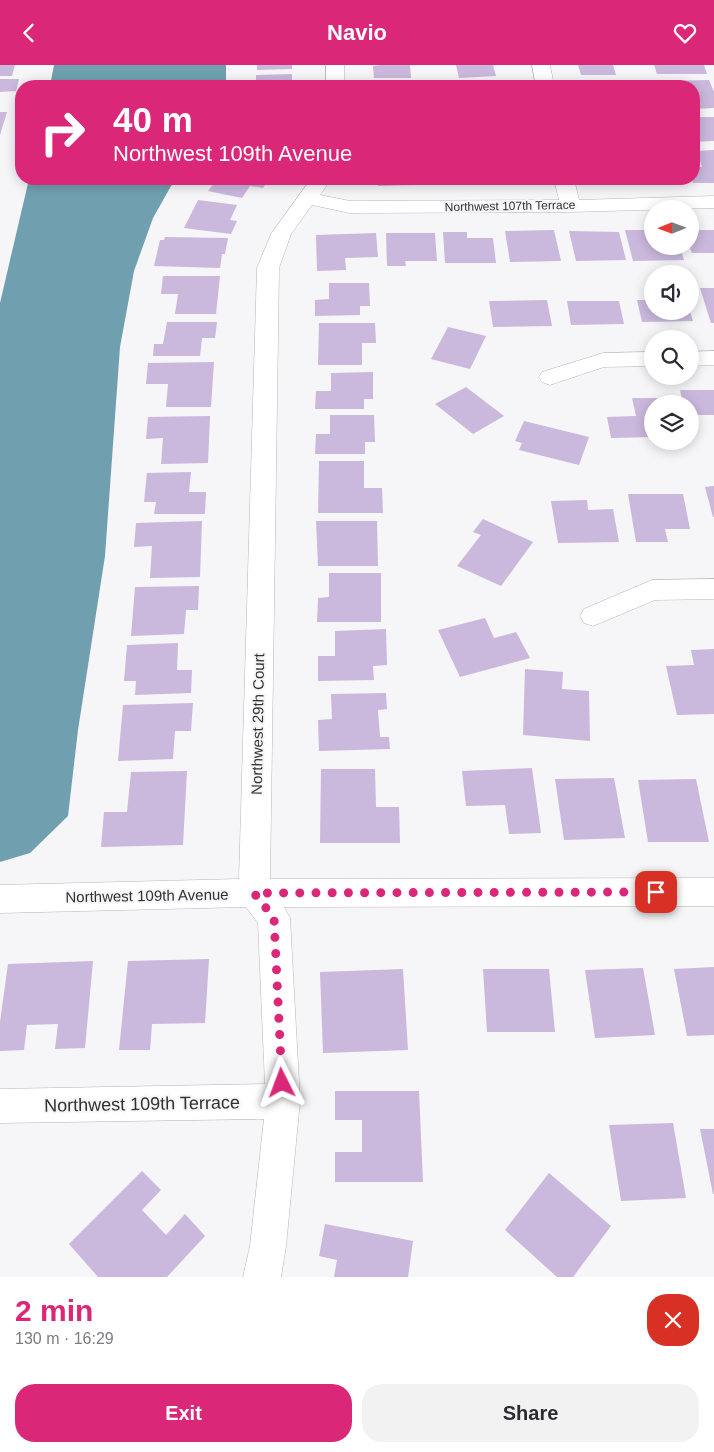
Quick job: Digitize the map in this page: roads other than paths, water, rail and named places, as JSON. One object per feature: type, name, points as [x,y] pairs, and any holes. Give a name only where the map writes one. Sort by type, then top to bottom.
[{"type":"street","points":[[334,65],[335,80]]},
{"type":"street","points":[[541,65],[545,80]]},
{"type":"street","points":[[565,185],[570,206]]},
{"type":"street","name":"Northwest 107th Terrace","points":[[314,188],[350,207],[570,206],[714,202]]},
{"type":"street","name":"Northwest 29th Court","points":[[254,893],[268,268],[281,234],[314,188]]},
{"type":"street","points":[[699,359],[714,358]]},
{"type":"street","points":[[550,377],[603,360],[644,359]]},
{"type":"street","points":[[594,616],[652,590],[714,589]]},
{"type":"street","name":"Northwest 109th Avenue","points":[[0,899],[254,893],[714,892]]},
{"type":"street","points":[[254,893],[274,918],[283,1101],[268,1246],[262,1277]]},
{"type":"street","name":"Northwest 109th Terrace","points":[[0,1106],[283,1101]]},
{"type":"water","points":[[54,65],[226,65],[226,80],[51,80]]},
{"type":"water","points":[[28,185],[172,185],[153,218],[134,271],[120,347],[105,556],[78,730],[68,816],[30,853],[0,862],[0,303]]}]
